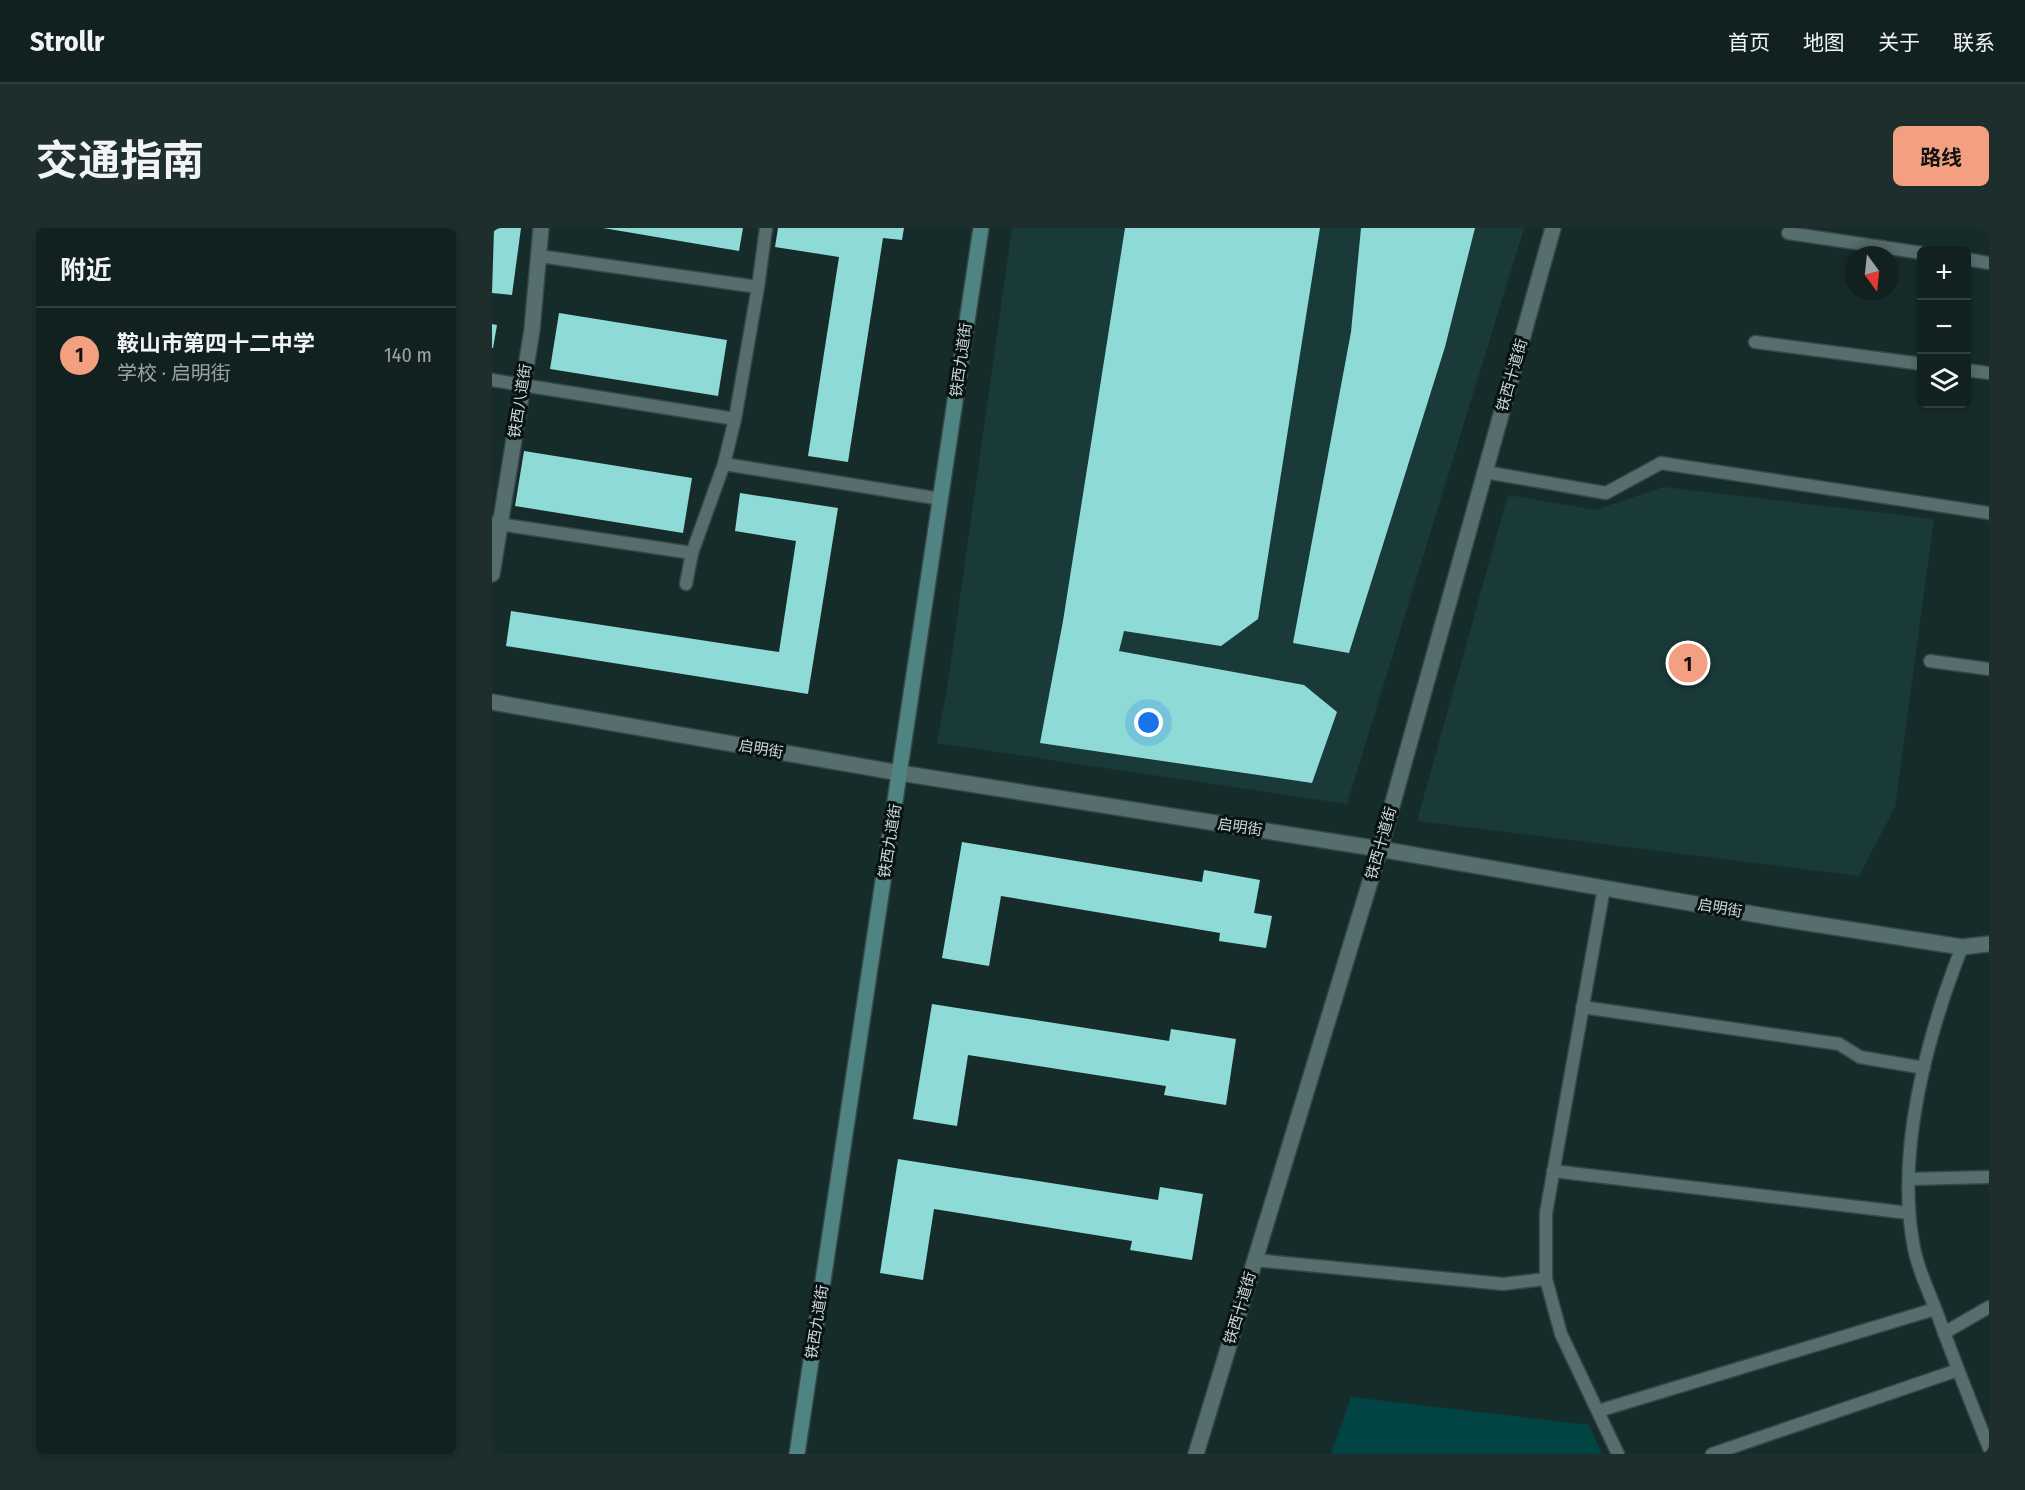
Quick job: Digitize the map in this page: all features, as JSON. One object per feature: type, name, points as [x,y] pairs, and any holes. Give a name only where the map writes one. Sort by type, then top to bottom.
[{"type":"main road","name":"铁西九道街","points":[[797,1454],[981,228]]},
{"type":"street","name":"铁西八道街","points":[[492,574],[496,523],[532,330],[541,228]]},
{"type":"street","name":"铁西十道街","points":[[1196,1454],[1380,849],[1553,228]]},
{"type":"street","name":"启明街","points":[[492,702],[900,773],[1380,849],[1776,918],[1962,947],[1989,944]]},
{"type":"lane","points":[[686,584],[692,553],[724,464],[735,419],[766,228]]},
{"type":"lane","points":[[1788,233],[1917,252]]},
{"type":"lane","points":[[539,256],[758,286]]},
{"type":"lane","points":[[1971,260],[1989,263]]},
{"type":"lane","points":[[1755,342],[1917,363]]},
{"type":"lane","points":[[1971,371],[1989,373]]},
{"type":"lane","points":[[492,380],[735,419]]},
{"type":"lane","points":[[1485,472],[1606,493],[1661,463],[1989,513]]},
{"type":"lane","points":[[724,464],[941,500]]},
{"type":"lane","points":[[496,523],[692,553]]},
{"type":"lane","points":[[1930,662],[1989,669]]},
{"type":"lane","points":[[1604,888],[1546,1213],[1546,1278],[1561,1334],[1618,1454]]},
{"type":"lane","points":[[1962,947],[1939,1009],[1917,1096],[1909,1179],[1909,1213],[1914,1250],[1989,1448]]},
{"type":"lane","points":[[1582,1007],[1839,1044],[1860,1057],[1924,1068]]},
{"type":"lane","points":[[1553,1171],[1909,1213]]},
{"type":"lane","points":[[1909,1179],[1989,1177]]},
{"type":"lane","points":[[1255,1260],[1503,1284],[1546,1278]]},
{"type":"lane","points":[[1944,1333],[1989,1306]]},
{"type":"lane","points":[[1598,1411],[1935,1309]]},
{"type":"lane","points":[[1712,1454],[1958,1370]]},
{"type":"shaded area","points":[[1012,228],[1524,228],[1347,804],[937,743],[949,676]]},
{"type":"shaded area","points":[[1664,487],[1934,519],[1895,807],[1859,876],[1417,821],[1508,495],[1595,510]]},
{"type":"shaded area","points":[[1351,1397],[1589,1425],[1602,1454],[1331,1454]]},
{"type":"building","points":[[494,228],[521,228],[512,295],[492,293]]},
{"type":"building","points":[[603,228],[743,228],[739,251]]},
{"type":"building","points":[[778,228],[904,228],[902,240],[883,238],[848,462],[808,456],[839,257],[775,247]]},
{"type":"building","points":[[1125,228],[1320,228],[1258,619],[1221,646],[1124,631],[1119,651],[1304,685],[1337,712],[1312,783],[1040,743],[1063,621]]},
{"type":"building","points":[[1361,228],[1475,228],[1445,347],[1349,653],[1293,643],[1351,332]]},
{"type":"building","points":[[559,313],[727,340],[718,396],[550,369]]},
{"type":"building","points":[[492,324],[497,325],[493,348],[492,348]]},
{"type":"building","points":[[524,451],[692,478],[683,533],[515,506]]},
{"type":"building","points":[[740,493],[838,508],[808,694],[506,646],[511,611],[779,652],[796,541],[735,531]]},
{"type":"building","points":[[962,842],[1202,882],[1204,870],[1260,880],[1254,913],[1272,916],[1266,948],[1219,941],[1220,933],[1001,896],[989,966],[942,958]]},
{"type":"building","points":[[932,1004],[1169,1041],[1171,1029],[1236,1039],[1226,1105],[1164,1095],[1166,1086],[968,1055],[957,1126],[913,1119]]},
{"type":"building","points":[[898,1159],[1158,1200],[1160,1187],[1203,1194],[1192,1260],[1130,1250],[1132,1241],[934,1209],[923,1280],[880,1273]]},
{"type":"place","name":"鞍山市第四十二中学","points":[[1688,663]]}]
